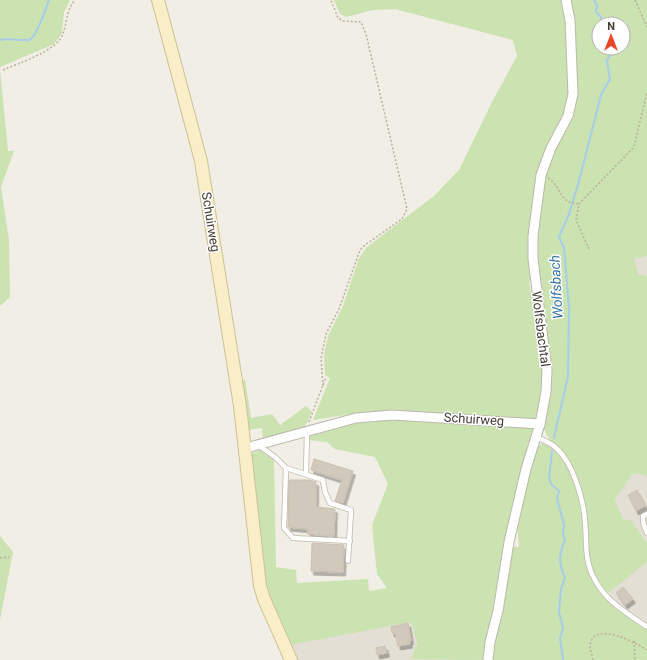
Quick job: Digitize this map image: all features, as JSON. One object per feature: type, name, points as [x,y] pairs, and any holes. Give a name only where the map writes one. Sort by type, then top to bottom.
[{"type":"main road","name":"Schuirweg","points":[[158,0],[201,161],[246,448],[260,586],[264,599],[291,660]]},
{"type":"street","name":"Wolfsbachtal","points":[[488,660],[509,542],[526,469],[540,424],[546,392],[546,370],[533,258],[533,236],[541,175],[551,148],[568,116],[573,94],[570,20],[566,0]]},
{"type":"street","name":"Schuirweg","points":[[246,448],[307,430],[356,418],[392,415],[540,424]]},
{"type":"lane","points":[[306,473],[307,430]]},
{"type":"lane","points":[[536,437],[556,447],[562,453],[576,483],[584,513],[587,559],[594,579],[602,592],[613,603],[647,627]]},
{"type":"lane","points":[[258,445],[275,456],[286,468],[306,473],[323,480],[325,492],[330,503],[351,510],[348,561]]},
{"type":"lane","points":[[286,468],[284,528],[293,538],[350,541]]},
{"type":"lane","points":[[647,514],[643,516],[643,522],[647,533]]},
{"type":"path","points":[[3,70],[51,48],[60,41],[70,5],[75,0]]},
{"type":"path","points":[[323,386],[321,358],[326,334],[339,309],[360,250],[364,245],[402,219],[407,209],[366,34],[360,22],[343,21],[338,18],[331,0]]},
{"type":"path","points":[[635,0],[647,26]]},
{"type":"path","points":[[589,249],[576,220],[579,204],[634,147],[647,92]]},
{"type":"path","points":[[541,175],[550,179],[555,184],[561,196],[566,201],[579,204]]},
{"type":"path","points":[[307,430],[326,377]]},
{"type":"path","points":[[0,558],[8,557]]},
{"type":"path","points":[[593,660],[590,646],[592,639],[599,634],[611,634],[634,641],[647,650]]},
{"type":"path","points":[[634,641],[634,660]]},
{"type":"shaded area","points":[[647,256],[647,306],[636,307],[634,259]]},
{"type":"shaded area","points":[[633,473],[647,476],[647,543],[631,520],[624,520],[615,500]]},
{"type":"shaded area","points":[[647,562],[647,625],[613,601],[608,592]]},
{"type":"shaded area","points":[[411,621],[486,660],[296,660],[290,645]]},
{"type":"green space","points":[[0,0],[70,0],[64,12],[62,33],[54,44],[0,67]]},
{"type":"green space","points":[[334,0],[647,0],[647,256],[634,259],[638,274],[647,276],[647,476],[633,473],[615,500],[624,520],[631,520],[647,543],[647,562],[604,596],[610,603],[647,629],[647,660],[490,660],[511,547],[519,547],[517,520],[536,448],[549,439],[542,425],[549,395],[542,319],[544,308],[541,279],[529,281],[544,376],[544,389],[537,419],[392,412],[357,413],[313,420],[330,378],[325,375],[324,355],[328,336],[343,306],[359,258],[367,247],[434,196],[459,170],[492,102],[517,56],[513,40],[395,9],[373,10],[346,17],[340,14]]},
{"type":"green space","points":[[0,69],[8,151],[14,151],[1,187],[9,240],[10,297],[0,306]]},
{"type":"green space","points":[[245,379],[251,418],[272,414],[280,425],[306,406],[312,412],[304,428],[263,439],[262,428],[248,430],[240,383]]},
{"type":"green space","points":[[392,417],[534,427],[535,431],[528,443],[486,660],[412,659],[415,647],[418,646],[411,622],[290,645],[267,596],[250,454],[260,450],[274,460],[276,567],[296,570],[297,583],[368,579],[369,591],[387,588],[377,574],[372,525],[388,484],[375,457],[335,449],[327,442],[308,440],[309,434],[359,420]]},
{"type":"green space","points":[[0,536],[13,552],[0,620]]},
{"type":"building","points":[[314,459],[353,471],[343,503],[335,501],[342,480],[311,470]]},
{"type":"building","points":[[289,480],[310,480],[316,482],[316,507],[335,509],[334,536],[307,534],[308,529],[288,527]]},
{"type":"building","points":[[637,490],[645,506],[636,511],[628,495]]},
{"type":"building","points":[[312,543],[344,545],[343,572],[311,571]]},
{"type":"building","points":[[623,587],[633,599],[625,605],[616,593]]},
{"type":"building","points":[[408,623],[411,641],[409,641],[410,644],[398,646],[395,633],[392,633],[391,627]]},
{"type":"building","points":[[385,646],[387,653],[377,655],[376,648]]},
{"type":"waterway","points":[[0,40],[29,40],[32,38],[41,22],[49,0]]},
{"type":"waterway","name":"Wolfsbach","points":[[594,0],[597,5],[596,12],[600,16]]},
{"type":"waterway","name":"Wolfsbach","points":[[554,438],[568,376],[569,307],[564,248],[559,237],[569,214],[579,181],[601,95],[610,79],[607,61],[609,56]]},
{"type":"waterway","name":"Wolfsbach","points":[[552,451],[549,478],[551,484],[559,491],[557,498],[564,525],[563,533],[565,540],[561,549],[560,558],[561,568],[565,577],[561,589],[559,612],[563,628],[560,638],[563,660]]}]
